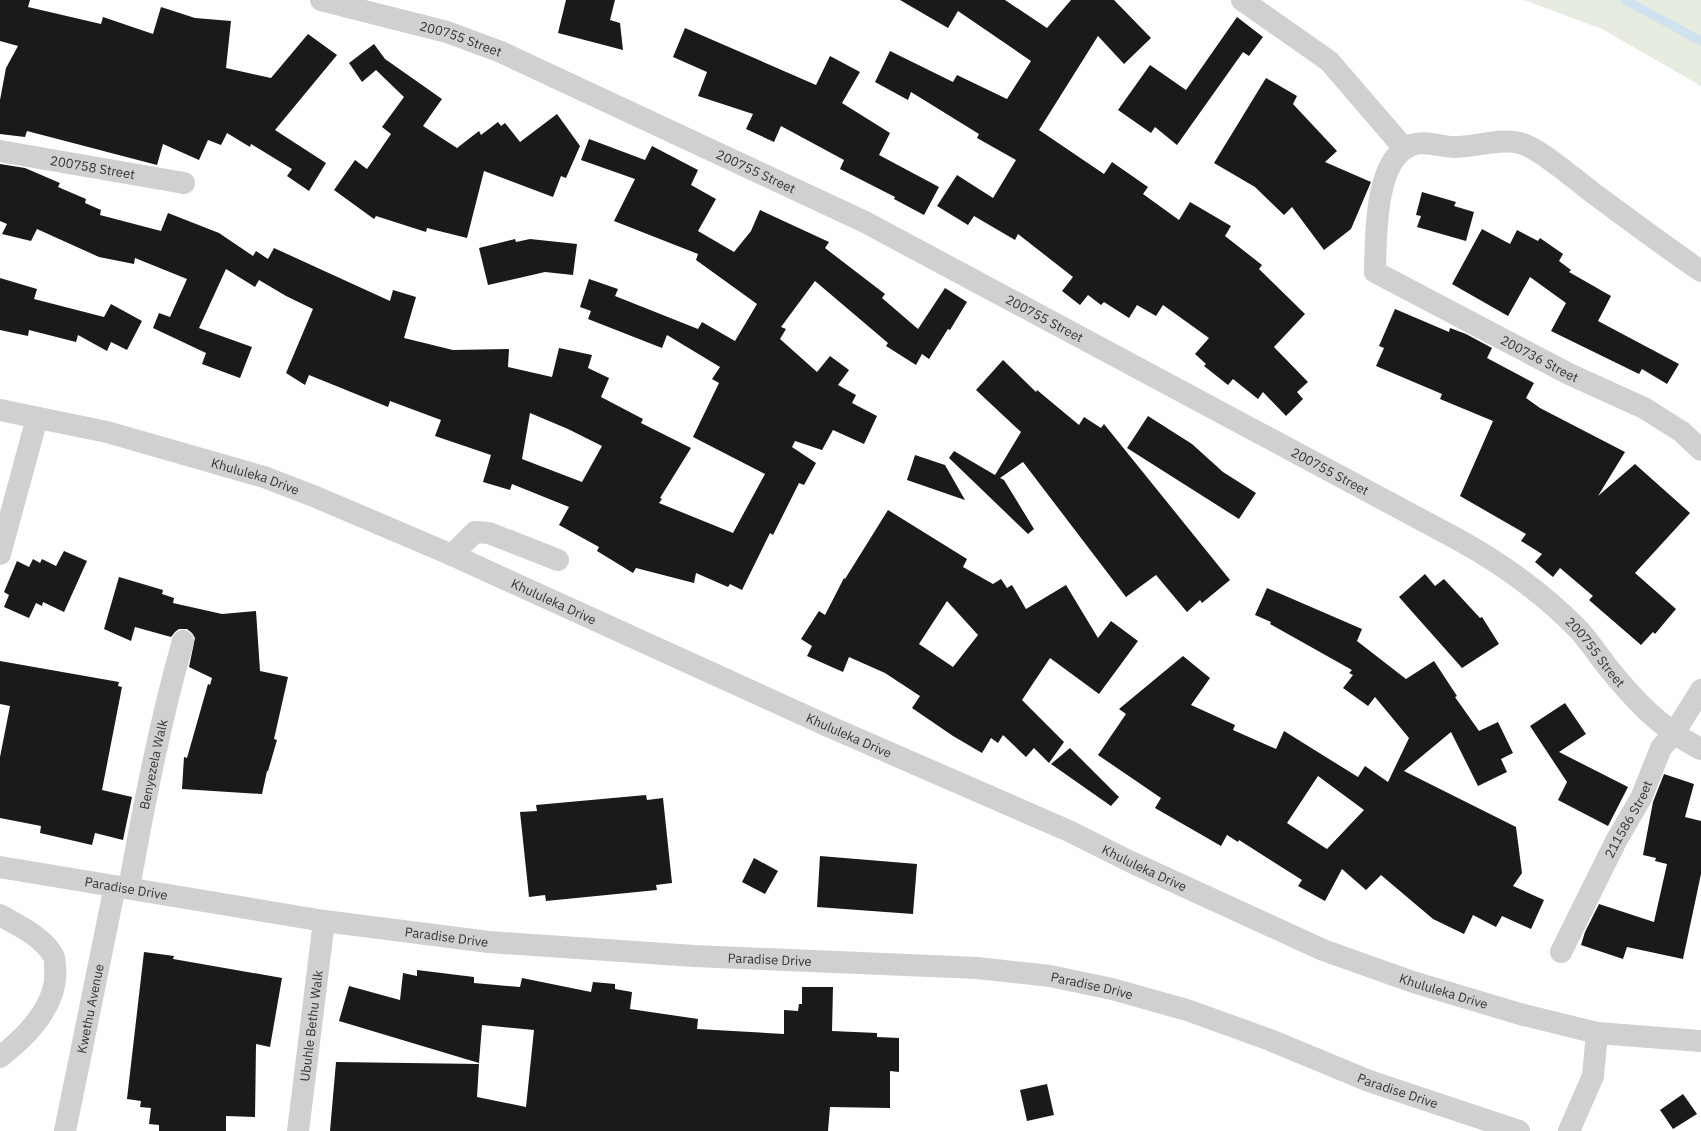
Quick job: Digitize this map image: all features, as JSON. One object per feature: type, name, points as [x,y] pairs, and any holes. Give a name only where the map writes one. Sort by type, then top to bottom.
[{"type":"street","name":"200755 Street","points":[[321,0],[447,32],[501,52],[858,218],[1452,536],[1497,561],[1554,606],[1579,630],[1645,711],[1674,733],[1701,749]]},
{"type":"street","points":[[1242,0],[1329,61],[1404,148],[1414,144],[1452,147],[1470,147],[1504,141],[1522,144],[1567,173],[1701,271]]},
{"type":"street","name":"200736 Street","points":[[1404,148],[1394,157],[1387,171],[1376,232],[1375,272],[1569,374],[1644,408],[1682,432],[1701,450]]},
{"type":"street","name":"200758 Street","points":[[0,151],[184,183]]},
{"type":"street","name":"Khululeka Drive","points":[[0,410],[107,432],[264,477],[316,497],[452,555],[828,726],[1069,831],[1131,862],[1322,950],[1413,982],[1520,1014],[1597,1033],[1701,1041]]},
{"type":"street","points":[[0,554],[37,418]]},
{"type":"street","points":[[452,555],[475,532],[489,533],[558,560]]},
{"type":"street","name":"Benyezela Walk","points":[[122,887],[150,776],[169,692],[183,641]]},
{"type":"street","name":"211586 Street","points":[[1561,952],[1616,841],[1640,798],[1661,748],[1674,733],[1701,690]]},
{"type":"street","name":"Paradise Drive","points":[[0,867],[324,921],[489,942],[694,956],[977,968],[1050,976],[1112,989],[1187,1010],[1270,1040],[1369,1081],[1518,1131]]},
{"type":"street","name":"Kwethu Avenue","points":[[65,1131],[122,887]]},
{"type":"street","points":[[0,915],[25,929],[43,943],[54,956],[56,978],[49,1002],[35,1023],[0,1056]]},
{"type":"street","name":"Ubuhle Bethu Walk","points":[[298,1131],[324,921]]},
{"type":"street","points":[[1569,1131],[1593,1076],[1597,1033]]},
{"type":"shaded area","points":[[1524,0],[1701,0],[1701,86],[1602,29]]},
{"type":"building","points":[[0,0],[30,0],[28,7],[101,24],[103,17],[153,34],[161,7],[195,18],[231,21],[226,68],[271,78],[308,34],[337,55],[275,130],[326,163],[309,191],[287,176],[292,169],[251,144],[250,147],[227,133],[221,145],[208,140],[199,160],[163,144],[157,165],[27,131],[25,137],[0,134],[0,100],[6,68],[18,46],[0,41]]},
{"type":"building","points":[[566,0],[615,0],[610,20],[620,23],[623,50],[558,33]]},
{"type":"building","points":[[900,0],[1005,0],[1047,28],[1071,0],[1114,0],[1151,38],[1124,64],[1098,36],[1039,130],[1104,174],[1112,162],[1148,187],[1143,194],[1179,220],[1190,202],[1231,226],[1225,236],[1262,265],[1259,269],[1305,314],[1274,347],[1308,382],[1297,392],[1303,399],[1286,416],[1263,392],[1258,399],[1233,379],[1228,385],[1204,366],[1206,364],[1195,354],[1209,338],[1163,305],[1156,316],[1137,305],[1129,318],[1104,302],[1101,305],[1088,295],[1080,305],[1062,291],[1073,277],[1018,234],[1015,240],[974,216],[968,225],[937,206],[957,175],[993,198],[1016,160],[977,138],[979,134],[911,92],[908,100],[875,82],[890,51],[953,82],[957,75],[1007,99],[1031,61],[958,11],[948,28]]},
{"type":"building","points":[[1237,17],[1263,37],[1249,56],[1243,52],[1177,145],[1155,127],[1151,133],[1118,110],[1150,65],[1186,90]]},
{"type":"building","points":[[685,28],[816,85],[830,56],[860,72],[842,103],[890,133],[879,155],[939,187],[924,215],[894,199],[895,197],[840,169],[844,160],[781,126],[774,142],[746,129],[753,114],[698,96],[707,72],[673,57]]},
{"type":"building","points":[[374,44],[385,59],[442,99],[423,126],[457,148],[479,131],[481,135],[498,122],[501,126],[505,123],[520,142],[557,114],[580,146],[566,178],[561,176],[553,197],[484,171],[467,238],[427,228],[426,232],[376,216],[374,219],[334,190],[355,160],[367,169],[391,134],[382,127],[404,97],[376,70],[362,82],[349,63]]},
{"type":"building","points":[[1266,78],[1297,96],[1293,104],[1337,151],[1325,162],[1371,182],[1351,229],[1324,250],[1292,207],[1284,215],[1255,187],[1214,163]]},
{"type":"building","points":[[589,139],[645,160],[652,146],[698,170],[691,185],[716,199],[698,231],[734,252],[751,231],[760,210],[829,242],[825,248],[885,294],[882,298],[918,329],[945,288],[967,302],[950,330],[948,329],[929,359],[922,354],[916,365],[886,346],[888,343],[815,281],[781,327],[786,329],[780,339],[817,372],[830,356],[849,370],[838,385],[856,395],[852,403],[877,416],[864,444],[833,430],[822,450],[795,441],[792,447],[816,463],[804,485],[799,483],[773,535],[770,533],[742,590],[730,584],[728,587],[696,573],[694,583],[636,568],[633,573],[597,551],[599,547],[559,525],[569,507],[512,484],[510,490],[483,482],[491,455],[435,436],[441,420],[390,401],[388,407],[309,375],[305,385],[286,373],[313,309],[286,296],[259,280],[255,287],[226,269],[199,328],[252,347],[240,378],[202,364],[206,353],[153,328],[159,313],[170,317],[187,279],[135,258],[134,264],[99,257],[37,229],[31,241],[2,234],[7,224],[0,221],[0,164],[25,168],[60,183],[58,187],[86,199],[85,203],[101,210],[100,215],[161,231],[168,213],[219,233],[253,256],[256,251],[268,259],[274,248],[390,301],[393,290],[416,297],[404,338],[453,350],[509,349],[508,367],[552,377],[559,348],[592,355],[588,368],[609,378],[601,397],[643,419],[641,423],[691,448],[660,498],[662,499],[659,503],[733,533],[765,474],[693,437],[719,383],[712,379],[720,367],[667,335],[662,348],[588,319],[591,311],[580,307],[589,279],[618,289],[615,296],[698,329],[702,322],[735,341],[757,304],[696,260],[698,254],[614,221],[635,179],[581,160]],"holes":[[[530,413],[568,429],[602,446],[582,482],[522,459]]]},
{"type":"building","points":[[1422,192],[1456,202],[1454,206],[1474,212],[1466,241],[1417,227],[1421,216],[1416,215]]},
{"type":"building","points":[[1482,229],[1510,244],[1517,230],[1538,241],[1540,238],[1563,254],[1559,261],[1571,270],[1569,272],[1611,296],[1598,321],[1679,364],[1667,384],[1642,369],[1639,374],[1551,331],[1566,303],[1530,277],[1508,316],[1452,284]]},
{"type":"building","points":[[515,239],[516,242],[530,239],[577,244],[573,275],[545,272],[488,285],[479,248]]},
{"type":"building","points":[[0,278],[37,289],[34,299],[104,317],[111,304],[142,321],[127,350],[111,342],[107,351],[78,335],[76,342],[29,330],[28,336],[0,330]]},
{"type":"building","points":[[1395,309],[1449,332],[1450,328],[1466,334],[1492,348],[1487,358],[1534,383],[1526,398],[1540,408],[1625,452],[1598,496],[1635,464],[1690,513],[1635,573],[1676,609],[1655,634],[1653,632],[1641,645],[1589,600],[1593,596],[1560,568],[1553,577],[1535,562],[1542,554],[1521,541],[1526,534],[1460,496],[1493,421],[1440,399],[1442,394],[1376,366],[1384,348],[1379,346]]},
{"type":"building","points":[[1003,360],[1036,392],[1037,390],[1079,425],[1084,417],[1101,428],[1104,424],[1230,580],[1202,603],[1200,600],[1187,612],[1156,575],[1126,597],[1023,462],[1000,478],[1004,480],[1034,529],[1028,534],[949,458],[954,451],[995,475],[1021,432],[976,390]]},
{"type":"building","points":[[1148,416],[1192,444],[1223,472],[1256,493],[1239,519],[1127,448]]},
{"type":"building","points":[[915,455],[945,465],[965,500],[907,480]]},
{"type":"building","points":[[888,510],[967,559],[963,567],[993,584],[1001,579],[1007,588],[1012,585],[1026,609],[1066,585],[1098,638],[1111,621],[1138,641],[1099,694],[1050,658],[1022,700],[1064,742],[1049,763],[1034,748],[1026,757],[1003,735],[998,743],[991,738],[982,753],[953,736],[912,708],[920,696],[885,673],[849,657],[843,672],[807,656],[812,646],[801,639],[819,611],[825,615],[844,578],[845,579]],"holes":[[[947,601],[978,635],[953,667],[919,644]]]},
{"type":"building","points":[[64,551],[87,561],[64,612],[43,602],[42,606],[36,603],[29,618],[4,607],[9,595],[4,592],[17,561],[29,567],[33,559],[40,563],[42,559],[56,566]]},
{"type":"building","points":[[1425,574],[1435,586],[1444,579],[1480,618],[1482,617],[1499,644],[1462,668],[1399,597]]},
{"type":"building","points":[[119,577],[163,590],[162,594],[174,598],[173,603],[222,614],[256,611],[260,671],[288,677],[274,739],[277,740],[267,771],[262,794],[182,789],[184,757],[187,758],[208,684],[210,685],[212,678],[189,667],[195,638],[187,629],[179,629],[171,637],[135,627],[131,641],[104,629]]},
{"type":"building","points":[[1267,588],[1362,629],[1357,641],[1406,679],[1434,661],[1457,696],[1455,697],[1479,731],[1498,722],[1513,753],[1501,759],[1507,772],[1478,786],[1451,732],[1404,771],[1516,827],[1522,873],[1513,886],[1544,900],[1531,929],[1502,916],[1496,927],[1473,915],[1464,934],[1433,919],[1381,875],[1366,890],[1342,869],[1325,901],[1298,886],[1302,880],[1239,840],[1238,842],[1227,835],[1221,846],[1155,808],[1161,798],[1098,755],[1126,714],[1119,709],[1183,656],[1210,678],[1191,705],[1235,725],[1233,730],[1276,749],[1284,731],[1358,777],[1365,766],[1388,782],[1409,738],[1375,697],[1368,706],[1343,688],[1353,675],[1349,673],[1352,670],[1270,624],[1271,622],[1255,615]],"holes":[[[1318,776],[1364,810],[1327,849],[1287,823]]]},
{"type":"building","points":[[0,661],[119,682],[118,686],[122,687],[102,790],[132,797],[123,840],[95,833],[92,845],[40,833],[41,826],[0,818],[0,757],[10,706],[0,704]]},
{"type":"building","points":[[1565,703],[1586,734],[1559,752],[1628,787],[1608,826],[1558,800],[1567,782],[1530,726]]},
{"type":"building","points":[[1070,748],[1119,797],[1111,806],[1051,764]]},
{"type":"building","points":[[1664,774],[1694,784],[1685,817],[1701,821],[1701,874],[1683,959],[1627,947],[1623,959],[1581,945],[1585,932],[1599,904],[1654,922],[1667,864],[1655,861],[1656,858],[1643,855],[1653,802]]},
{"type":"building","points":[[646,795],[647,800],[663,798],[672,883],[656,885],[657,890],[546,901],[545,895],[529,897],[520,812],[537,811],[536,805]]},
{"type":"building","points":[[820,856],[917,864],[913,914],[817,907]]},
{"type":"building","points":[[754,858],[778,871],[765,894],[742,882]]},
{"type":"building","points":[[144,952],[174,956],[173,959],[282,978],[270,1047],[256,1044],[255,1117],[226,1116],[226,1131],[159,1131],[159,1125],[149,1124],[151,1108],[140,1107],[141,1101],[127,1099]]},
{"type":"building","points":[[417,970],[474,977],[474,983],[520,987],[522,978],[591,992],[593,982],[615,984],[615,989],[632,992],[630,1009],[698,1019],[697,1029],[784,1034],[784,1010],[798,1011],[799,1004],[802,1004],[802,987],[833,987],[832,1031],[877,1033],[877,1037],[899,1038],[899,1072],[890,1071],[890,1108],[830,1107],[828,1131],[330,1131],[336,1062],[479,1064],[477,1097],[526,1107],[534,1030],[482,1025],[479,1063],[339,1021],[349,986],[400,1000],[403,973],[417,976]]},
{"type":"building","points":[[1047,1084],[1054,1115],[1027,1121],[1020,1090]]},
{"type":"building","points":[[1683,1094],[1697,1114],[1673,1129],[1660,1110]]},
{"type":"waterway","points":[[1625,0],[1701,41]]}]
